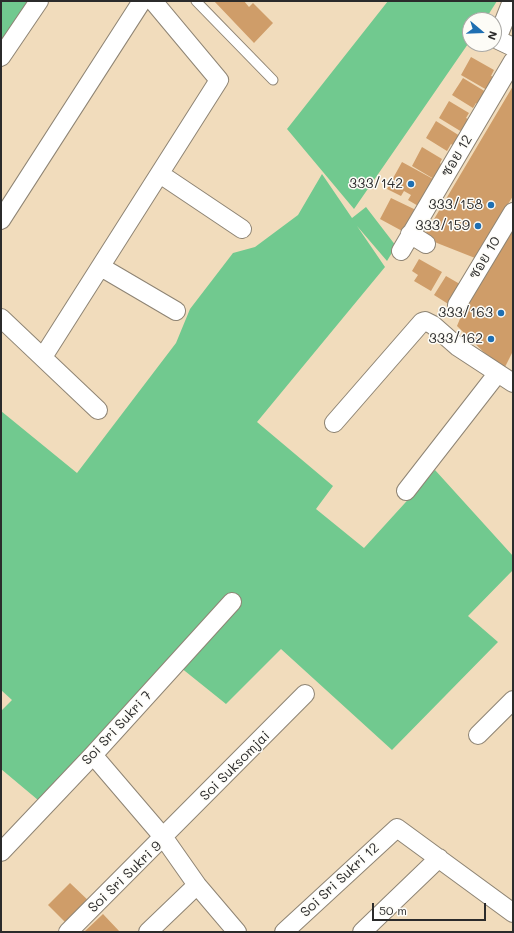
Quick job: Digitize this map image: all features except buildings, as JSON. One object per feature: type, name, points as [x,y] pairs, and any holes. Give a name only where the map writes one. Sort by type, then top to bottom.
[{"type":"street","points":[[1,57],[39,1]]},
{"type":"street","points":[[1,220],[142,1]]},
{"type":"street","points":[[43,357],[219,80],[153,1]]},
{"type":"street","points":[[502,37],[512,1]]},
{"type":"street","name":"ซอย 12","points":[[401,251],[513,61]]},
{"type":"street","points":[[160,174],[242,228]]},
{"type":"street","name":"ซอย 10","points":[[456,305],[475,269],[513,212]]},
{"type":"street","points":[[410,234],[426,244]]},
{"type":"street","points":[[101,267],[176,311]]},
{"type":"street","points":[[1,318],[98,410]]},
{"type":"street","points":[[334,423],[425,320],[458,347],[497,374],[513,383]]},
{"type":"street","points":[[406,491],[497,374]]},
{"type":"street","name":"Soi Sri Sukri 7","points":[[1,852],[93,755],[232,602]]},
{"type":"street","name":"Soi Suksomjai","points":[[164,838],[305,694]]},
{"type":"street","points":[[478,735],[513,700]]},
{"type":"street","points":[[93,755],[164,838],[197,885],[236,932]]},
{"type":"street","name":"Soi Sri Sukri 12","points":[[284,932],[397,828],[439,858]]},
{"type":"street","name":"Soi Sri Sukri 9","points":[[68,932],[164,838]]},
{"type":"street","points":[[362,932],[439,858],[513,913]]},
{"type":"street","points":[[148,932],[197,885]]},
{"type":"lane","points":[[196,1],[273,80]]},
{"type":"green space","points":[[1,1],[30,1],[1,46]]},
{"type":"green space","points":[[388,1],[497,1],[490,12],[462,12],[462,52],[354,209],[287,129]]},
{"type":"green space","points":[[322,174],[352,218],[366,207],[396,246],[387,261],[357,226],[385,267],[257,422],[333,486],[316,509],[364,548],[435,470],[513,556],[513,570],[468,616],[498,642],[392,750],[281,649],[226,704],[170,659],[38,800],[1,769],[1,711],[12,700],[1,690],[1,411],[77,473],[176,343],[190,309],[233,253],[255,247],[298,215]]},
{"type":"place","name":"333/142","points":[[411,184]]},
{"type":"place","name":"333/158","points":[[491,205]]},
{"type":"place","name":"333/159","points":[[478,226]]},
{"type":"place","name":"333/163","points":[[501,313]]},
{"type":"place","name":"333/162","points":[[491,339]]}]
